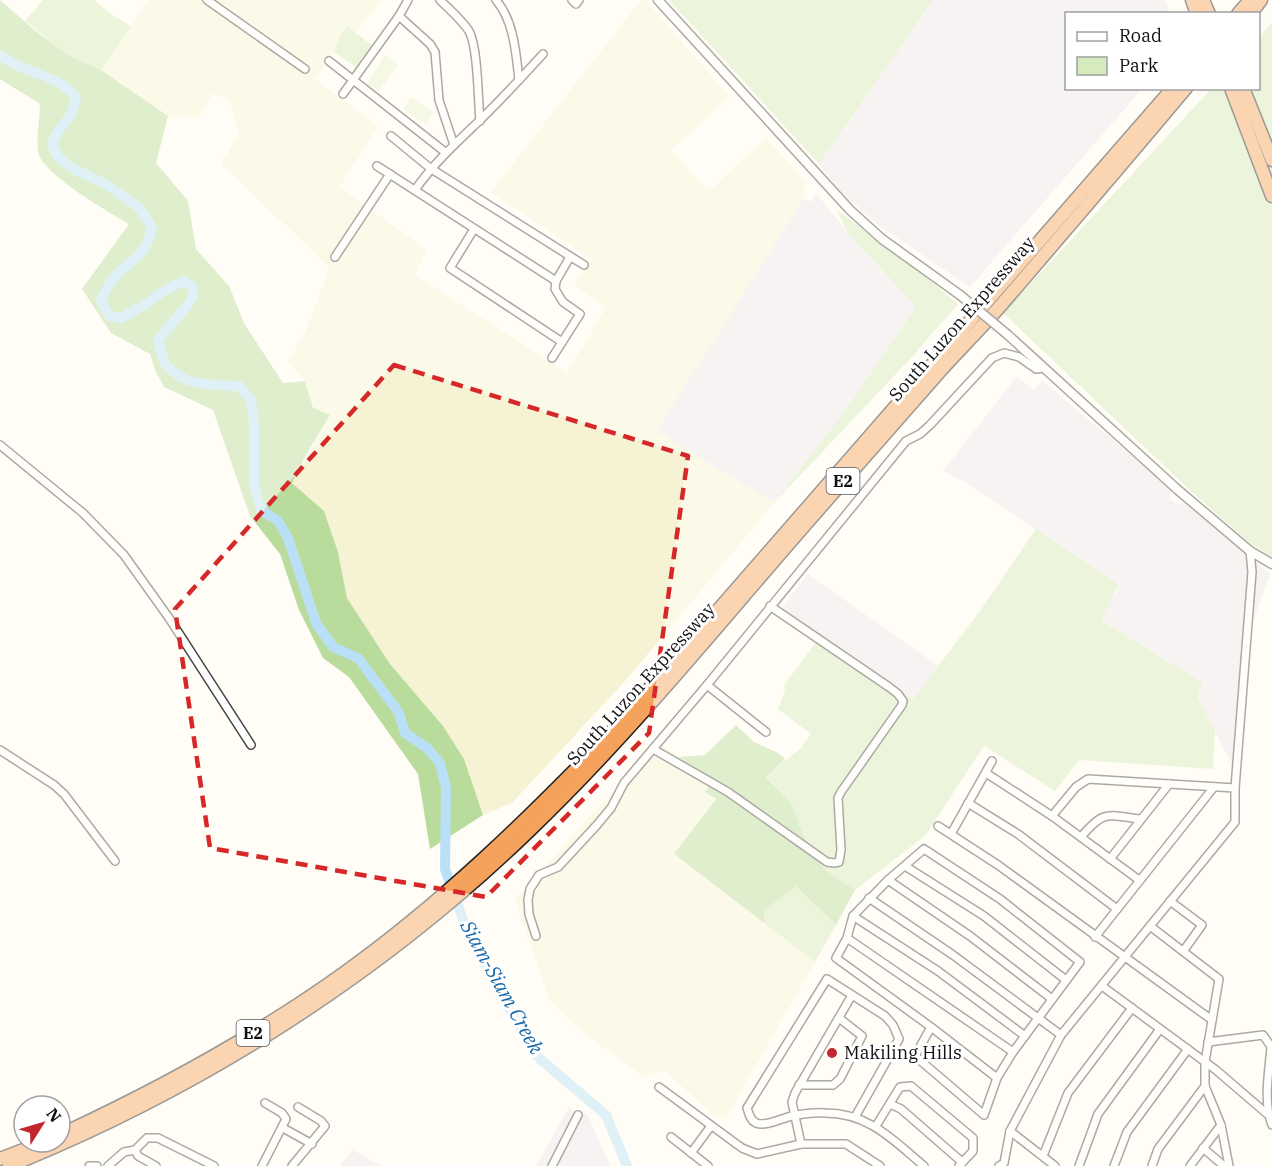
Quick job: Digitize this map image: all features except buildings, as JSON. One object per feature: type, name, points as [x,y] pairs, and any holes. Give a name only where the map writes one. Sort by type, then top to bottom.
[{"type":"highway","points":[[1192,0],[1204,8]]},
{"type":"highway","points":[[1240,12],[1250,0]]},
{"type":"highway","points":[[1252,12],[1261,0]]},
{"type":"highway","name":"South Luzon Expressway","points":[[488,861],[611,733],[1171,90]]},
{"type":"highway","name":"South Luzon Expressway","points":[[9,1166],[123,1116],[233,1057],[339,988],[546,814],[616,742],[823,503],[1000,307],[1184,90]]},
{"type":"highway","points":[[1232,90],[1272,196]]},
{"type":"highway","points":[[1244,90],[1272,160]]},
{"type":"highway","name":"South Luzon Expressway","points":[[72,1129],[179,1076],[265,1026],[343,975],[432,910]]},
{"type":"street","points":[[207,0],[305,69]]},
{"type":"street","points":[[343,94],[408,0]]},
{"type":"street","points":[[440,0],[471,33],[480,121]]},
{"type":"street","points":[[496,0],[502,7],[510,27],[519,80]]},
{"type":"street","points":[[572,0],[576,4],[579,0]]},
{"type":"street","points":[[658,0],[850,210],[882,239],[960,295],[1008,335],[1178,490],[1250,551],[1272,564]]},
{"type":"street","points":[[399,16],[430,44],[435,52],[439,100],[454,145]]},
{"type":"street","points":[[415,190],[430,168],[445,152],[480,121],[543,54]]},
{"type":"street","points":[[329,61],[445,152]]},
{"type":"street","points":[[391,136],[430,168],[584,266]]},
{"type":"street","points":[[377,166],[556,281]]},
{"type":"street","points":[[335,256],[390,174]]},
{"type":"street","points":[[474,229],[450,268],[562,342]]},
{"type":"street","points":[[552,358],[580,314],[562,302],[555,289],[556,281],[570,257]]},
{"type":"street","points":[[536,936],[529,914],[528,900],[530,889],[539,875],[558,867],[596,826],[611,808],[624,783],[906,441],[920,434],[930,425],[992,358],[1004,353],[1019,357],[1036,369],[1043,368]]},
{"type":"street","points":[[0,445],[83,513],[124,555],[158,601],[250,746]]},
{"type":"street","points":[[997,1166],[1004,1163],[1010,1131],[1061,1035],[1235,822],[1235,788],[1252,572],[1250,551]]},
{"type":"street","points":[[653,749],[728,792],[827,862],[834,864],[838,862],[841,850],[838,798],[903,701],[898,693],[770,606]]},
{"type":"street","points":[[707,685],[766,732]]},
{"type":"street","points":[[0,750],[64,794],[115,861]]},
{"type":"street","points":[[951,834],[992,761]]},
{"type":"street","points":[[986,773],[1052,816],[1139,880]]},
{"type":"street","points":[[1052,816],[1076,787],[1088,779],[1235,788]]},
{"type":"street","points":[[1110,859],[1169,784]]},
{"type":"street","points":[[1095,937],[1214,787]]},
{"type":"street","points":[[968,803],[1018,834],[1117,909]]},
{"type":"street","points":[[1081,837],[1096,820],[1106,815],[1140,819]]},
{"type":"street","points":[[938,826],[998,865],[1212,1020]]},
{"type":"street","points":[[931,1027],[915,1056],[984,1115],[998,1078],[1012,1052],[1080,962],[1000,899],[924,849],[888,880],[853,916],[847,938],[836,958],[931,1027],[998,1078]]},
{"type":"street","points":[[904,866],[984,916],[1066,980]]},
{"type":"street","points":[[888,880],[970,936],[1052,999]]},
{"type":"street","points":[[869,898],[953,955],[1061,1035]]},
{"type":"street","points":[[1170,901],[1202,926],[1184,950]]},
{"type":"street","points":[[853,916],[938,971],[1025,1036]]},
{"type":"street","points":[[1150,926],[1184,950],[1218,979],[1205,1062],[1204,1086],[1221,1125],[1229,1166]]},
{"type":"street","points":[[847,938],[1012,1052]]},
{"type":"street","points":[[855,1117],[899,1039],[885,1016],[827,979],[747,1108],[749,1116],[754,1122],[762,1124],[794,1116],[825,1112],[855,1117],[876,1125],[924,1166]]},
{"type":"street","points":[[1102,986],[1205,1062],[1270,1117]]},
{"type":"street","points":[[801,1144],[792,1102],[799,1085],[852,995]]},
{"type":"street","points":[[1042,1156],[1068,1093],[1132,1008]]},
{"type":"street","points":[[799,1085],[833,1085],[840,1079],[862,1036],[839,1018]]},
{"type":"street","points":[[1078,1166],[1098,1114],[1160,1029]]},
{"type":"street","points":[[1208,1042],[1263,1035],[1272,1048],[1268,1079],[1272,1125]]},
{"type":"street","points":[[1113,1166],[1127,1132],[1188,1049]]},
{"type":"street","points":[[876,1125],[900,1087],[911,1086],[973,1138],[973,1151],[960,1164],[901,1109],[890,1104]]},
{"type":"street","points":[[1152,1166],[1158,1149],[1204,1086]]},
{"type":"street","points":[[659,1087],[742,1148],[757,1154],[801,1144],[846,1144],[880,1166]]},
{"type":"street","points":[[262,1166],[285,1122],[284,1116],[265,1103]]},
{"type":"street","points":[[292,1166],[325,1126],[298,1107]]},
{"type":"street","points":[[552,1166],[578,1115]]},
{"type":"street","points":[[1190,1166],[1221,1125]]},
{"type":"street","points":[[691,1153],[711,1126]]},
{"type":"street","points":[[283,1128],[312,1144]]},
{"type":"street","points":[[1010,1131],[1055,1166]]},
{"type":"street","points":[[671,1137],[701,1163],[708,1166]]},
{"type":"street","points":[[108,1166],[124,1152],[135,1150],[147,1138],[158,1138],[213,1166]]},
{"type":"street","points":[[1203,1148],[1224,1166]]},
{"type":"street","points":[[135,1150],[144,1163],[156,1166]]},
{"type":"street","points":[[89,1166],[97,1166]]},
{"type":"highlighted area","points":[[394,365],[688,456],[649,733],[486,897],[210,848],[175,609]]},
{"type":"shaded area","points":[[149,0],[382,0],[354,33],[347,27],[341,34],[334,52],[315,79],[378,126],[339,187],[427,250],[415,275],[567,373],[606,308],[574,285],[591,259],[491,192],[641,0],[645,0],[729,96],[671,151],[709,191],[766,138],[805,181],[804,198],[656,431],[774,503],[626,680],[512,803],[483,815],[464,759],[443,726],[390,664],[347,598],[338,552],[324,511],[292,483],[330,415],[313,408],[305,381],[288,362],[306,331],[329,269],[221,164],[239,133],[231,102],[213,93],[199,117],[168,116],[101,70]]},
{"type":"shaded area","points":[[933,0],[1165,0],[1170,12],[1065,12],[1065,90],[1141,90],[970,287],[878,225],[838,189],[819,164]]},
{"type":"shaded area","points":[[816,193],[848,233],[916,307],[846,409],[774,503],[656,431],[804,198],[811,202]]},
{"type":"shaded area","points":[[1017,376],[1033,390],[1043,381],[1171,489],[1169,499],[1177,504],[1184,503],[1270,574],[1242,652],[1235,771],[1197,696],[1203,683],[1100,619],[1120,586],[965,482],[943,471]]},
{"type":"shaded area","points":[[808,574],[938,666],[913,699],[780,610]]},
{"type":"shaded area","points":[[661,744],[713,782],[716,798],[674,855],[815,962],[726,1117],[716,1118],[666,1071],[645,1077],[586,1035],[550,1001],[515,900],[602,803]]},
{"type":"shaded area","points":[[569,1107],[588,1115],[610,1166],[536,1166]]},
{"type":"shaded area","points":[[353,1150],[381,1166],[339,1166]]},
{"type":"green space","points":[[0,0],[68,55],[101,70],[168,116],[156,163],[188,201],[196,249],[229,286],[245,325],[283,383],[305,381],[313,408],[330,415],[292,483],[324,511],[338,552],[347,598],[390,664],[443,726],[464,759],[483,815],[430,849],[418,774],[349,677],[323,658],[299,610],[280,554],[250,516],[213,410],[164,387],[150,354],[111,333],[82,289],[129,224],[77,192],[42,160],[38,151],[40,104],[0,79]]},
{"type":"green space","points":[[43,0],[94,0],[131,26],[101,70],[68,55],[25,21]]},
{"type":"green space","points":[[669,0],[933,0],[819,164]]},
{"type":"green space","points":[[1272,22],[1272,557],[1250,543],[1194,494],[1003,313],[1210,90],[1260,90],[1260,36]]},
{"type":"green space","points":[[347,26],[373,46],[357,68],[334,52]]},
{"type":"green space","points":[[385,55],[398,64],[379,91],[367,83]]},
{"type":"green space","points":[[411,97],[434,112],[426,125],[403,109]]},
{"type":"green space","points":[[836,209],[958,304],[910,359],[774,503],[846,409],[916,307],[848,233]]},
{"type":"green space","points":[[1036,529],[1119,585],[1101,620],[1203,683],[1197,696],[1215,731],[1213,769],[1079,760],[1055,791],[984,746],[925,836],[855,890],[824,869],[802,832],[792,804],[766,776],[801,748],[811,734],[778,709],[785,691],[784,685],[820,637],[913,699],[980,611]]},
{"type":"green space","points":[[736,725],[754,742],[778,753],[785,759],[766,777],[792,804],[802,832],[824,869],[855,890],[836,925],[796,886],[764,911],[764,923],[674,854],[716,799],[705,792],[712,782],[679,757],[705,755]]},
{"type":"green space","points":[[796,885],[836,925],[815,962],[764,923],[764,911]]},
{"type":"waterway","name":"Siam-Siam Creek","points":[[0,55],[19,66],[60,83],[69,90],[76,98],[72,112],[58,131],[52,145],[58,157],[72,168],[107,185],[140,208],[152,228],[142,251],[115,276],[107,288],[101,301],[109,316],[121,318],[184,281],[192,286],[193,296],[187,306],[158,340],[164,361],[175,374],[192,382],[239,386],[251,400],[254,423],[254,486],[261,510],[278,521],[288,538],[316,623],[333,647],[358,658],[399,713],[405,733],[427,748],[440,763],[446,788],[445,869],[466,928],[500,994],[540,1059],[606,1115],[627,1166]]},
{"type":"place","name":"Makiling Hills","points":[[832,1053]]}]
